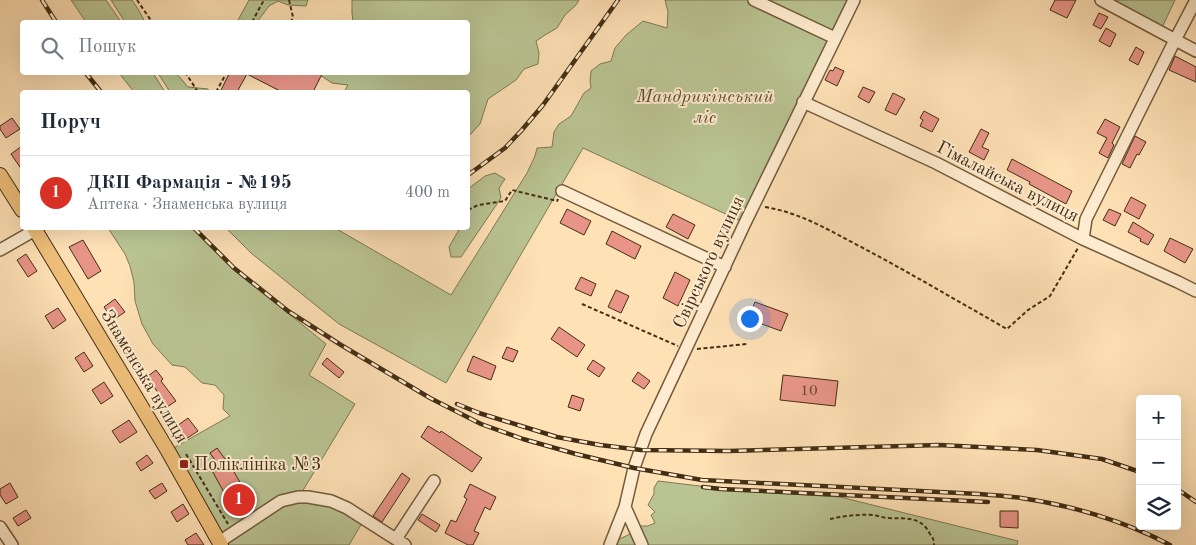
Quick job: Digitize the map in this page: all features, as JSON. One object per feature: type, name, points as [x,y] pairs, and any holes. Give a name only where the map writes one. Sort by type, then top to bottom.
[{"type":"main road","points":[[0,175],[20,207]]},
{"type":"main road","name":"Знаменська вулиця","points":[[35,230],[168,452],[220,543]]},
{"type":"street","points":[[754,0],[835,38]]},
{"type":"street","name":"Свірського вулиця","points":[[610,545],[625,507],[634,468],[646,434],[803,102],[854,0]]},
{"type":"street","points":[[1102,0],[1196,51]]},
{"type":"street","points":[[1082,239],[1086,220],[1196,0]]},
{"type":"street","name":"Гімалайська вулиця","points":[[803,102],[936,163],[1082,239],[1196,291]]},
{"type":"street","points":[[562,191],[726,267]]},
{"type":"street","points":[[0,250],[32,230]]},
{"type":"street","points":[[220,543],[281,501],[298,497],[331,501],[347,508],[400,542],[434,481]]},
{"type":"street","points":[[625,507],[642,545]]},
{"type":"street","points":[[0,527],[12,545]]},
{"type":"path","points":[[137,0],[151,20]]},
{"type":"path","points":[[253,20],[264,0]]},
{"type":"path","points":[[289,0],[293,17],[292,20]]},
{"type":"path","points":[[187,75],[197,90]]},
{"type":"path","points":[[217,90],[224,75]]},
{"type":"path","points":[[470,209],[478,205],[505,201],[512,190],[557,201],[562,191]]},
{"type":"path","points":[[754,205],[780,210],[809,220],[908,272],[1007,329],[1028,310],[1050,296],[1082,239]]},
{"type":"path","points":[[582,304],[686,350],[747,344]]},
{"type":"path","points":[[186,454],[234,532]]},
{"type":"path","points":[[830,519],[844,516],[868,515],[916,520],[928,529],[934,540],[934,545]]},
{"type":"green space","points":[[71,0],[106,0],[120,20],[85,20]]},
{"type":"green space","points":[[111,0],[132,0],[144,20],[124,20]]},
{"type":"green space","points":[[249,0],[308,0],[306,6],[288,5],[278,1],[269,6],[258,20],[238,20]]},
{"type":"green space","points":[[352,0],[579,0],[565,15],[557,28],[536,41],[539,53],[538,64],[524,69],[516,80],[488,99],[480,124],[470,135],[470,90],[345,90],[348,85],[332,83],[320,75],[470,75],[470,20],[353,20]]},
{"type":"green space","name":"Мандрикінський ліс","points":[[665,0],[854,0],[745,223],[583,148],[446,383],[339,324],[251,253],[228,230],[338,230],[451,295],[527,173],[537,148],[552,147],[554,132],[559,124],[571,116],[584,93],[591,88],[591,71],[600,64],[611,61],[615,48],[626,35],[643,21],[667,28],[668,12]]},
{"type":"green space","points":[[1101,0],[1175,0],[1160,32]]},
{"type":"green space","points":[[121,75],[154,75],[164,90],[132,90]]},
{"type":"green space","points":[[159,75],[178,75],[188,87],[208,90],[169,90]]},
{"type":"green space","points":[[495,173],[505,179],[499,188],[501,198],[461,257],[451,257],[449,247],[459,230],[470,230],[470,187],[485,176]]},
{"type":"green space","points":[[109,230],[195,230],[235,270],[326,344],[309,375],[355,404],[299,497],[308,497],[365,518],[349,545],[221,545],[168,451],[230,416],[223,409],[224,395],[215,385],[202,383],[185,367],[172,365],[153,344],[142,324],[135,301],[134,282],[125,254]]},
{"type":"green space","points":[[658,481],[742,491],[840,497],[1018,541],[1017,545],[610,545],[641,526],[655,523],[651,515],[655,512],[648,505]]},
{"type":"building","points":[[1055,0],[1076,0],[1067,18],[1050,10]]},
{"type":"building","points":[[1099,13],[1108,17],[1101,29],[1093,25]]},
{"type":"building","points":[[1106,28],[1116,34],[1110,47],[1099,41]]},
{"type":"building","points":[[1136,47],[1144,52],[1138,65],[1129,60]]},
{"type":"building","points":[[1175,56],[1196,67],[1196,82],[1169,70]]},
{"type":"building","points":[[835,67],[844,71],[837,86],[825,80],[830,70],[833,71]]},
{"type":"building","points":[[228,75],[246,75],[238,90],[221,90]]},
{"type":"building","points":[[249,75],[322,75],[314,90],[278,90]]},
{"type":"building","points":[[863,87],[875,92],[869,103],[858,97]]},
{"type":"building","points":[[893,93],[905,99],[896,115],[885,110]]},
{"type":"building","points":[[924,111],[939,119],[932,132],[920,126],[923,120],[920,118]]},
{"type":"building","points":[[12,118],[20,129],[6,138],[0,126]]},
{"type":"building","points":[[1105,119],[1120,127],[1112,143],[1114,145],[1108,158],[1099,153],[1107,138],[1097,133]]},
{"type":"building","points":[[981,129],[989,133],[982,147],[989,150],[984,160],[969,152]]},
{"type":"building","points":[[1135,136],[1146,142],[1130,168],[1122,164]]},
{"type":"building","points":[[20,147],[20,167],[11,154]]},
{"type":"building","points":[[1012,159],[1072,191],[1066,204],[1007,170]]},
{"type":"building","points":[[1131,197],[1146,205],[1139,219],[1124,211]]},
{"type":"building","points":[[567,209],[591,221],[584,235],[560,223]]},
{"type":"building","points":[[1109,209],[1121,214],[1115,226],[1103,220]]},
{"type":"building","points":[[673,214],[695,225],[688,239],[666,227]]},
{"type":"building","points":[[1133,222],[1154,235],[1148,245],[1128,232]]},
{"type":"building","points":[[612,231],[641,246],[635,259],[606,244]]},
{"type":"building","points":[[1170,238],[1193,249],[1185,263],[1164,251]]},
{"type":"building","points":[[83,240],[101,271],[88,279],[69,247]]},
{"type":"building","points":[[26,254],[37,271],[28,277],[17,260]]},
{"type":"building","points":[[675,272],[690,280],[678,306],[663,298]]},
{"type":"building","points":[[581,277],[596,284],[591,296],[575,289]]},
{"type":"building","points":[[616,290],[629,296],[621,313],[608,307]]},
{"type":"building","points":[[115,299],[125,312],[113,320],[104,307]]},
{"type":"building","points":[[755,302],[788,314],[781,331],[748,319]]},
{"type":"building","points":[[58,308],[66,320],[53,329],[45,316]]},
{"type":"building","points":[[559,327],[585,345],[577,357],[551,339]]},
{"type":"building","points":[[507,347],[518,351],[513,362],[502,358]]},
{"type":"building","points":[[84,352],[93,366],[84,372],[75,358]]},
{"type":"building","points":[[473,356],[496,366],[491,380],[467,371]]},
{"type":"building","points":[[327,358],[344,372],[339,378],[322,364]]},
{"type":"building","points":[[593,360],[605,368],[599,377],[587,369]]},
{"type":"building","points":[[156,370],[163,379],[161,381],[176,401],[167,407],[147,377]]},
{"type":"building","points":[[638,372],[650,381],[644,389],[632,381]]},
{"type":"building","points":[[783,375],[838,381],[835,406],[780,400]]},
{"type":"building","points":[[104,382],[113,396],[101,404],[92,390]]},
{"type":"building","points":[[572,395],[584,399],[580,411],[568,407]]},
{"type":"building","points":[[188,418],[198,431],[186,439],[177,426]]},
{"type":"building","points":[[129,420],[137,432],[120,443],[112,431]]},
{"type":"building","points":[[428,426],[440,433],[441,431],[482,458],[472,472],[421,437]]},
{"type":"building","points":[[217,448],[226,458],[253,505],[236,514],[210,467],[217,463],[210,453]]},
{"type":"building","points":[[147,455],[153,463],[141,471],[136,463]]},
{"type":"building","points":[[402,473],[410,479],[382,522],[373,516]]},
{"type":"building","points":[[10,483],[18,497],[6,504],[0,495],[0,489]]},
{"type":"building","points":[[162,483],[167,491],[155,499],[149,491]]},
{"type":"building","points":[[470,484],[496,497],[490,510],[485,507],[474,531],[479,533],[473,545],[468,545],[445,533],[451,520],[456,522],[467,499],[464,497]]},
{"type":"building","points":[[183,504],[189,514],[177,522],[171,512]]},
{"type":"building","points":[[26,510],[31,518],[18,526],[13,518]]},
{"type":"building","points":[[1000,511],[1018,511],[1018,528],[1000,527]]},
{"type":"building","points":[[422,514],[440,525],[436,532],[418,520]]},
{"type":"building","points":[[196,533],[204,545],[188,545],[185,540]]},
{"type":"railway","points":[[42,0],[55,20]]},
{"type":"railway","points":[[470,174],[505,148],[521,131],[543,105],[618,0]]},
{"type":"railway","points":[[87,75],[99,90]]},
{"type":"railway","points":[[196,230],[234,268],[288,311],[341,345],[430,398],[481,424],[523,439],[634,468],[702,480],[979,494],[1040,501],[1116,521],[1170,545]]},
{"type":"railway","points":[[457,404],[479,413],[557,437],[641,450],[729,451],[939,445],[1037,450],[1102,459],[1136,471]]},
{"type":"railway","points":[[703,487],[988,502]]},
{"type":"railway","points":[[1181,492],[1196,502]]},
{"type":"place","name":"Поліклініка №3","points":[[184,464]]},
{"type":"place","name":"ДКП Фармація - №195","points":[[239,500]]}]
